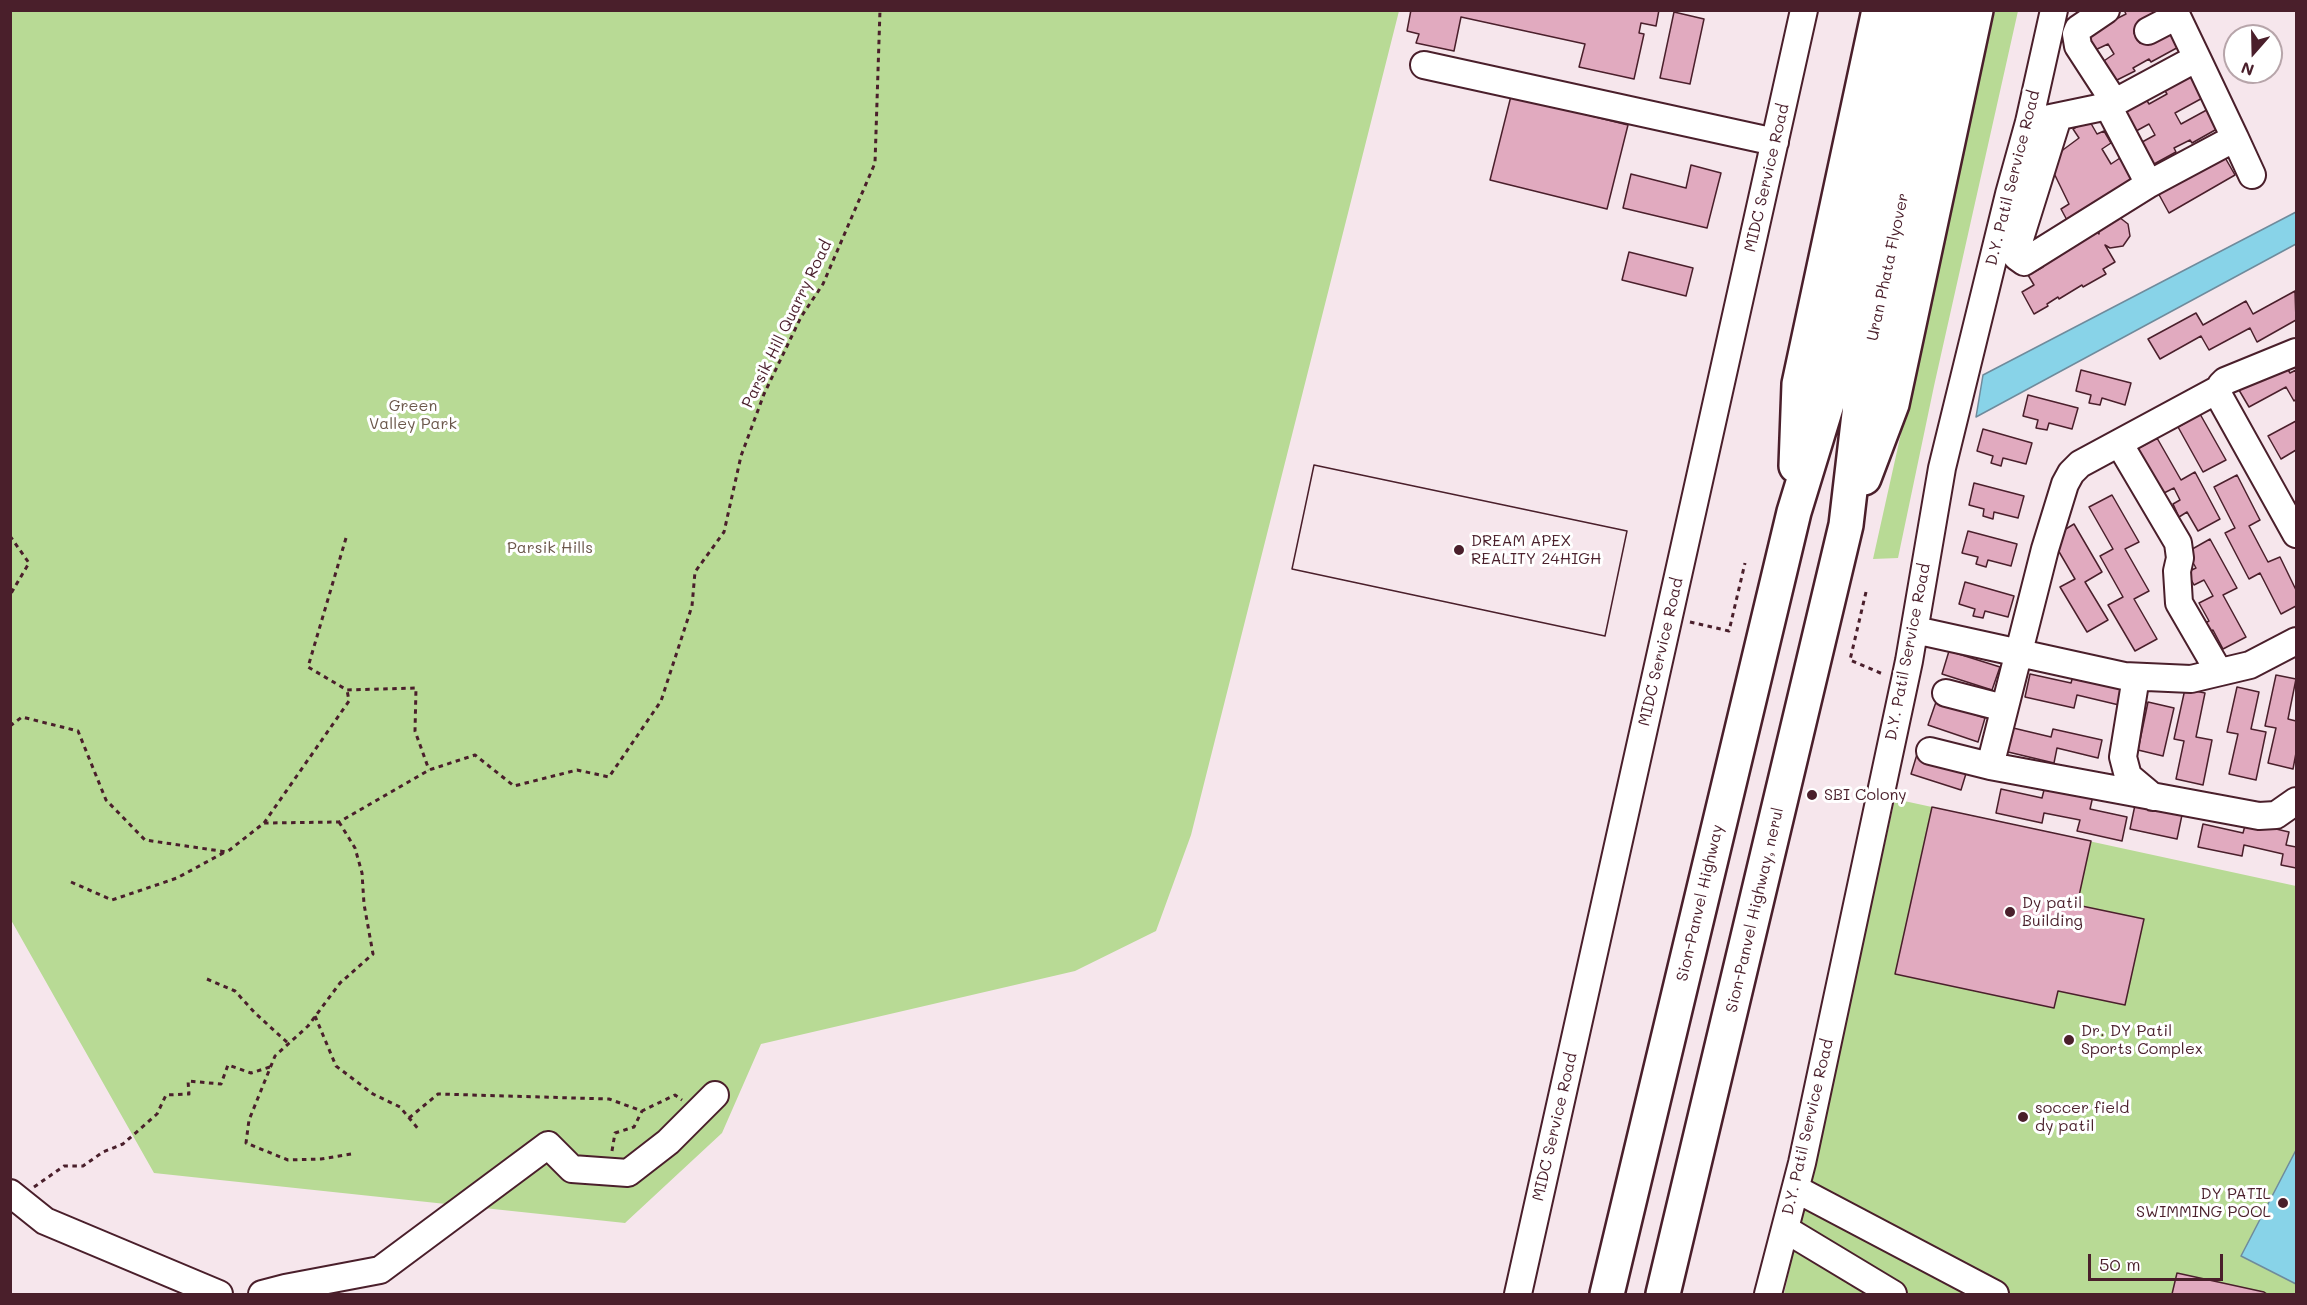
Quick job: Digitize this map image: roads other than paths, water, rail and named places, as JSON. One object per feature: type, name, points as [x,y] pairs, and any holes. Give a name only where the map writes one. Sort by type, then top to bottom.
[{"type":"highway","points":[[1794,512],[1799,384],[1879,10]]},
{"type":"highway","name":"Uran Phata Flyover","points":[[1846,525],[1861,397],[1914,74],[1912,10]]},
{"type":"highway","name":"Uran Phata Flyover","points":[[1794,512],[1831,391],[1914,74],[1943,10]]},
{"type":"highway","points":[[1846,525],[1892,404],[1976,10]]},
{"type":"highway","name":"Sion-Panvel Highway","points":[[1607,1294],[1794,512]]},
{"type":"highway","name":"Sion-Panvel Highway, nerul","points":[[1663,1294],[1846,525]]},
{"type":"street","name":"MIDC Service Road","points":[[1518,1294],[1804,10]]},
{"type":"street","name":"D.Y. Patil Service Road","points":[[1768,1294],[1796,1189],[1915,630],[1942,468],[2054,10]]},
{"type":"street","points":[[2106,10],[2078,28],[2076,34],[2078,46],[2096,60],[2111,104],[2148,184]]},
{"type":"street","points":[[2148,31],[2176,13],[2252,176]]},
{"type":"street","points":[[2028,122],[2111,104],[2197,58]]},
{"type":"street","points":[[1424,65],[1775,142]]},
{"type":"street","points":[[2058,117],[2017,248],[2016,257],[2024,262],[2148,184],[2235,138]]},
{"type":"street","points":[[1990,766],[2045,549],[2070,473],[2080,464],[2219,389],[2225,381],[2296,352]]},
{"type":"street","points":[[2219,389],[2218,394],[2221,400],[2287,494],[2296,534]]},
{"type":"street","points":[[2119,443],[2178,543],[2179,603],[2220,672]]},
{"type":"street","points":[[1915,630],[2124,676],[2191,679],[2250,665],[2296,641]]},
{"type":"street","points":[[2136,677],[2123,757],[2128,776],[2153,797]]},
{"type":"street","points":[[1946,693],[2004,708]]},
{"type":"street","points":[[1930,751],[1990,766],[2259,816],[2276,815],[2296,801]]},
{"type":"street","points":[[262,1294],[380,1270],[548,1145],[572,1169],[628,1173],[668,1142],[715,1095]]},
{"type":"street","points":[[1796,1189],[1995,1294]]},
{"type":"street","points":[[14,1197],[45,1221],[219,1294]]},
{"type":"street","points":[[1785,1229],[1893,1294]]},
{"type":"water","points":[[2296,212],[2296,244],[1976,417],[1983,375]]},
{"type":"water","name":"DY PATIL SWIMMING POOL","points":[[2296,1150],[2296,1284],[2241,1256]]},
{"type":"place","name":"DREAM APEX REALITY 24HIGH","points":[[1459,550]]},
{"type":"place","name":"SBI Colony","points":[[1812,795]]},
{"type":"place","name":"Dy patil Building","points":[[2010,912]]},
{"type":"place","name":"Dr. DY Patil Sports Complex","points":[[2069,1040]]},
{"type":"place","name":"soccer field dy patil","points":[[2023,1117]]},
{"type":"place","name":"DY PATIL SWIMMING POOL","points":[[2283,1203]]},
{"type":"park label","name":"Green Valley Park","points":[[413,415]]},
{"type":"park label","name":"Parsik Hills","points":[[550,548]]}]
